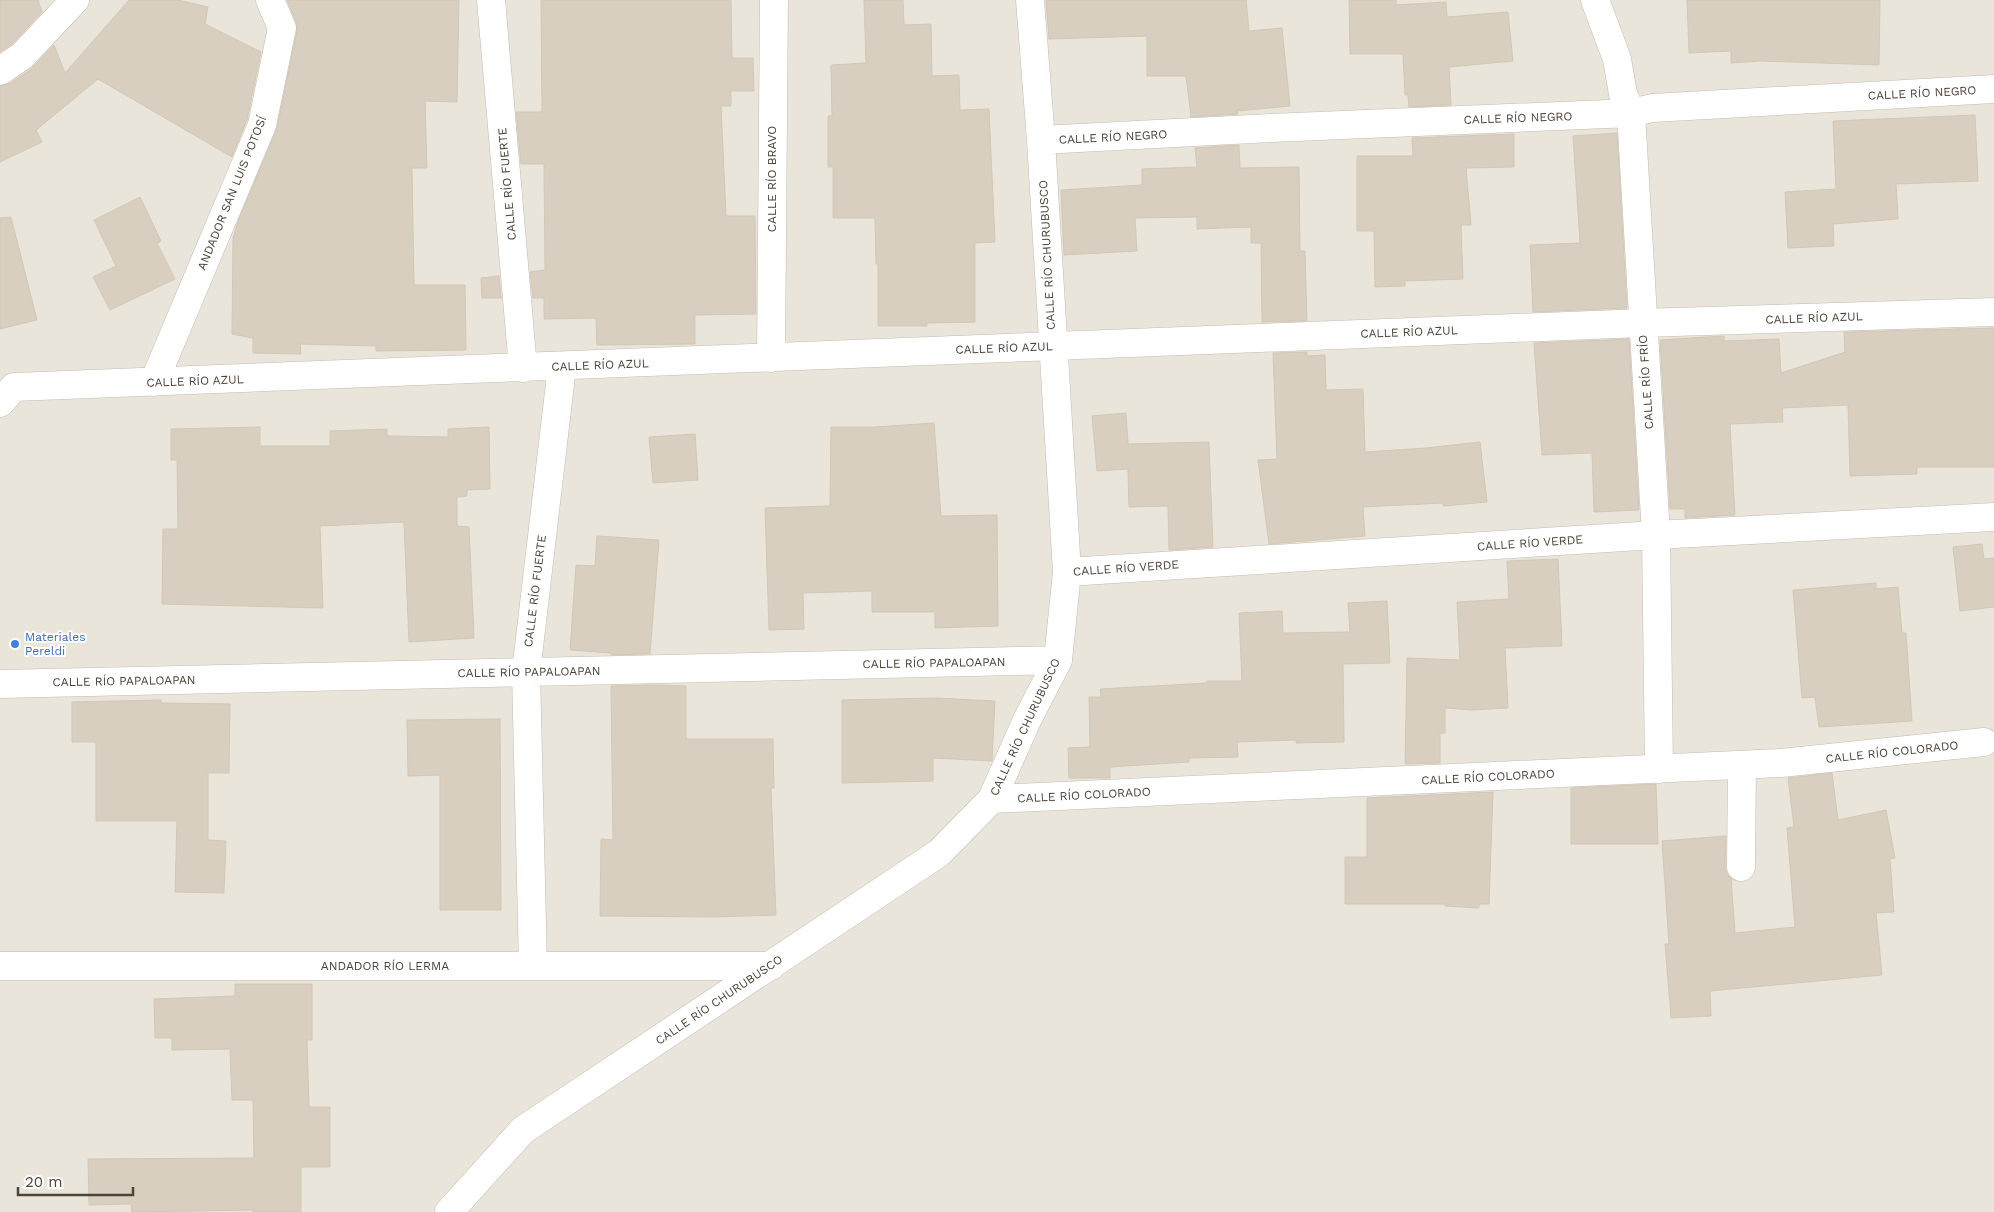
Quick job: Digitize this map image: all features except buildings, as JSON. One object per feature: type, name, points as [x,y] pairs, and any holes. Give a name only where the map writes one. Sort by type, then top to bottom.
[{"type":"street","points":[[0,71],[22,56],[75,0]]},
{"type":"street","name":"ANDADOR SAN LUIS POTOSÍ","points":[[154,382],[262,124],[282,28],[270,0]]},
{"type":"street","name":"CALLE RÍO FUERTE","points":[[490,0],[523,368]]},
{"type":"street","name":"CALLE RÍO BRAVO","points":[[771,358],[774,0]]},
{"type":"street","name":"CALLE RÍO CHURUBUSCO","points":[[448,1212],[523,1130],[939,853],[992,799],[1027,720],[1058,660],[1067,572],[1041,140],[1030,0]]},
{"type":"street","name":"CALLE RÍO FRÍO","points":[[1595,0],[1617,60],[1623,94],[1631,113],[1656,535],[1659,769]]},
{"type":"street","name":"CALLE RÍO NEGRO","points":[[1041,140],[1631,113],[1652,108],[1994,90]]},
{"type":"street","name":"CALLE RÍO AZUL","points":[[7,395],[154,382],[1642,323],[1994,312]]},
{"type":"street","name":"CALLE RÍO FUERTE","points":[[533,966],[526,672],[562,367]]},
{"type":"street","name":"CALLE RÍO VERDE","points":[[1067,572],[1656,535],[1994,517]]},
{"type":"street","name":"CALLE RÍO PAPALOAPAN","points":[[0,684],[1058,660]]},
{"type":"street","name":"CALLE RÍO COLORADO","points":[[992,799],[1781,764],[1984,742]]},
{"type":"street","points":[[1741,868],[1742,765]]},
{"type":"street","name":"ANDADOR RÍO LERMA","points":[[0,966],[771,966]]},
{"type":"shaded area","points":[[0,0],[1994,0],[1994,1212],[0,1212]]},
{"type":"place","name":"Materiales Pereldi","points":[[15,644]]}]
